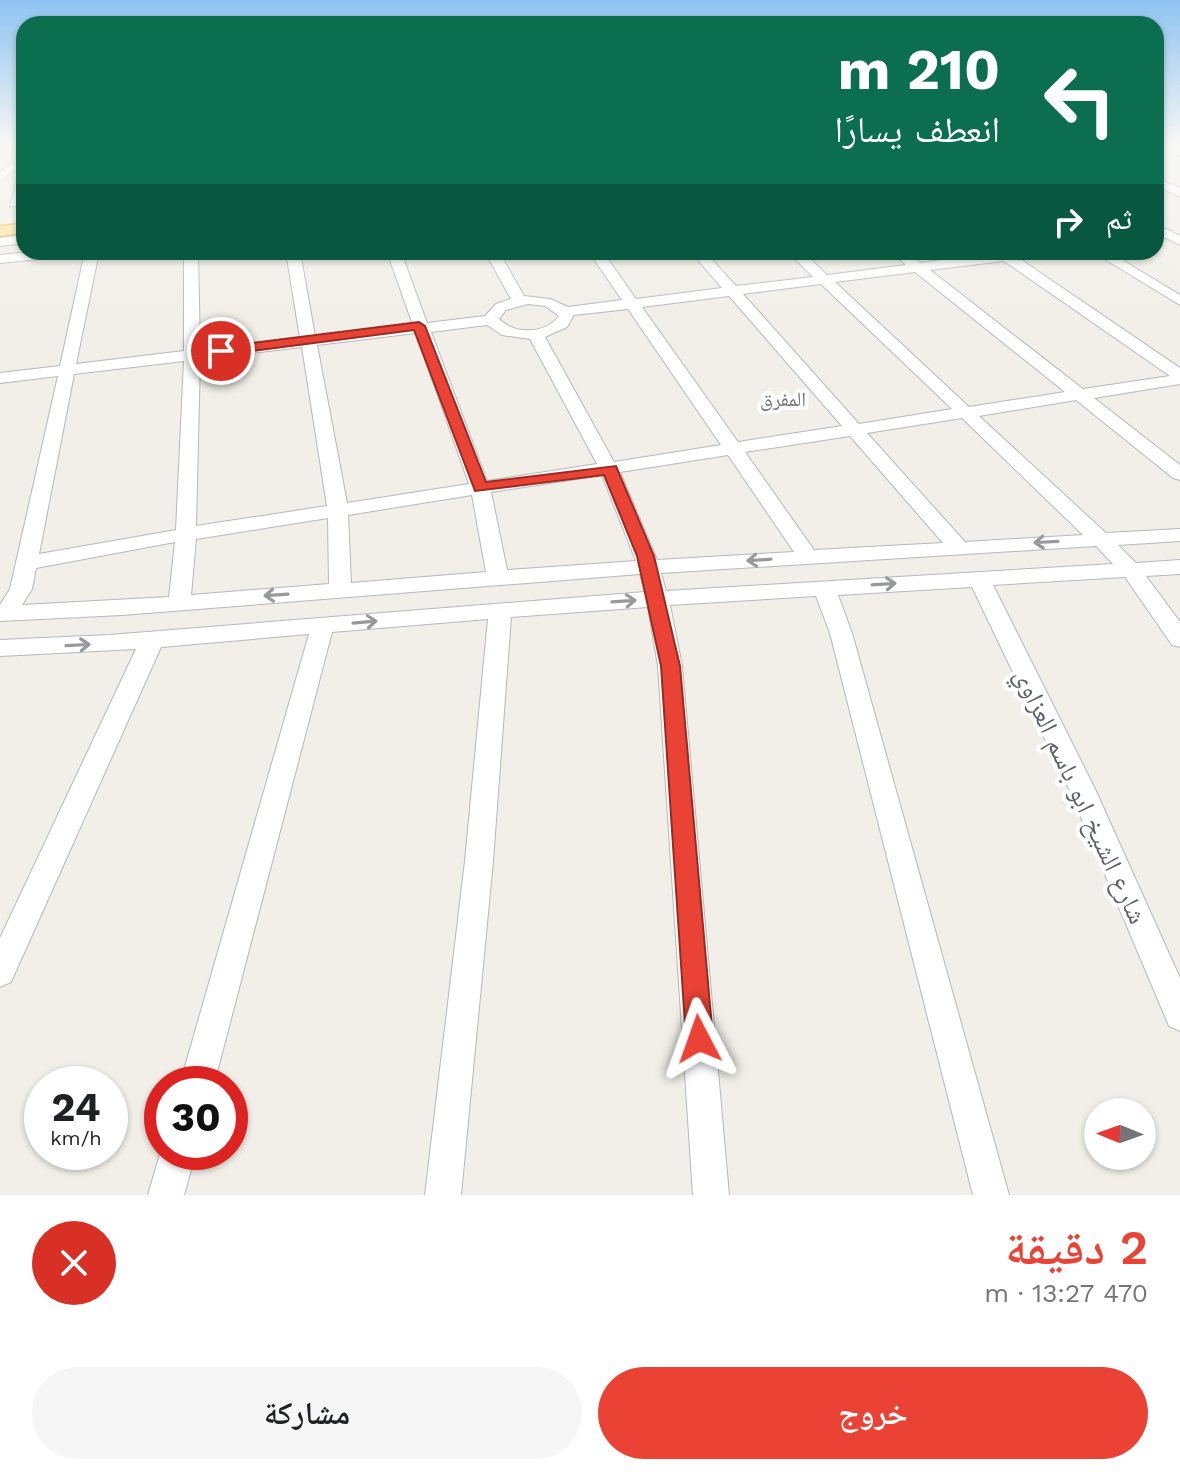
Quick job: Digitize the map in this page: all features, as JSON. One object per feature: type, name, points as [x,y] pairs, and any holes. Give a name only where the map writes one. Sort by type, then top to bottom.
[{"type":"street","points":[[3,614],[21,589],[90,260]]},
{"type":"street","points":[[179,602],[186,534],[192,355],[191,260]]},
{"type":"street","points":[[294,260],[338,510],[340,591]]},
{"type":"street","points":[[397,260],[480,488],[498,578]]},
{"type":"street","points":[[496,260],[519,301]]},
{"type":"street","points":[[602,260],[808,557]]},
{"type":"street","points":[[705,260],[958,547]]},
{"type":"street","points":[[804,260],[1130,569],[1180,639]]},
{"type":"street","points":[[908,260],[1180,474]]},
{"type":"street","points":[[491,320],[495,310],[519,301],[547,302],[565,312],[967,260]]},
{"type":"street","points":[[1012,260],[1180,377]]},
{"type":"street","points":[[1113,260],[1180,301]]},
{"type":"street","points":[[0,378],[419,326],[491,320],[501,329],[535,334],[561,326],[566,321],[565,312]]},
{"type":"street","points":[[535,334],[610,470],[649,567],[658,599],[670,666],[711,1195]]},
{"type":"street","points":[[27,563],[186,534],[610,470],[1180,377]]},
{"type":"street","points":[[3,614],[649,567],[1180,535]]},
{"type":"street","points":[[0,648],[658,599],[1180,567]]},
{"type":"street","name":"شارع الشيخ ابو باسم العزاوي","points":[[979,578],[1082,789],[1180,1015]]},
{"type":"street","points":[[824,588],[841,633],[991,1195]]},
{"type":"street","points":[[443,1195],[479,861],[500,611]]},
{"type":"street","points":[[202,1066],[323,625]]},
{"type":"street","points":[[0,972],[153,638]]},
{"type":"street","points":[[166,1195],[173,1170]]},
{"type":"district","name":"المفرق","points":[[783,399]]},
{"type":"route","points":[[221,351],[419,326],[480,488],[610,470],[645,556],[658,599],[670,666],[699,1039]]}]
